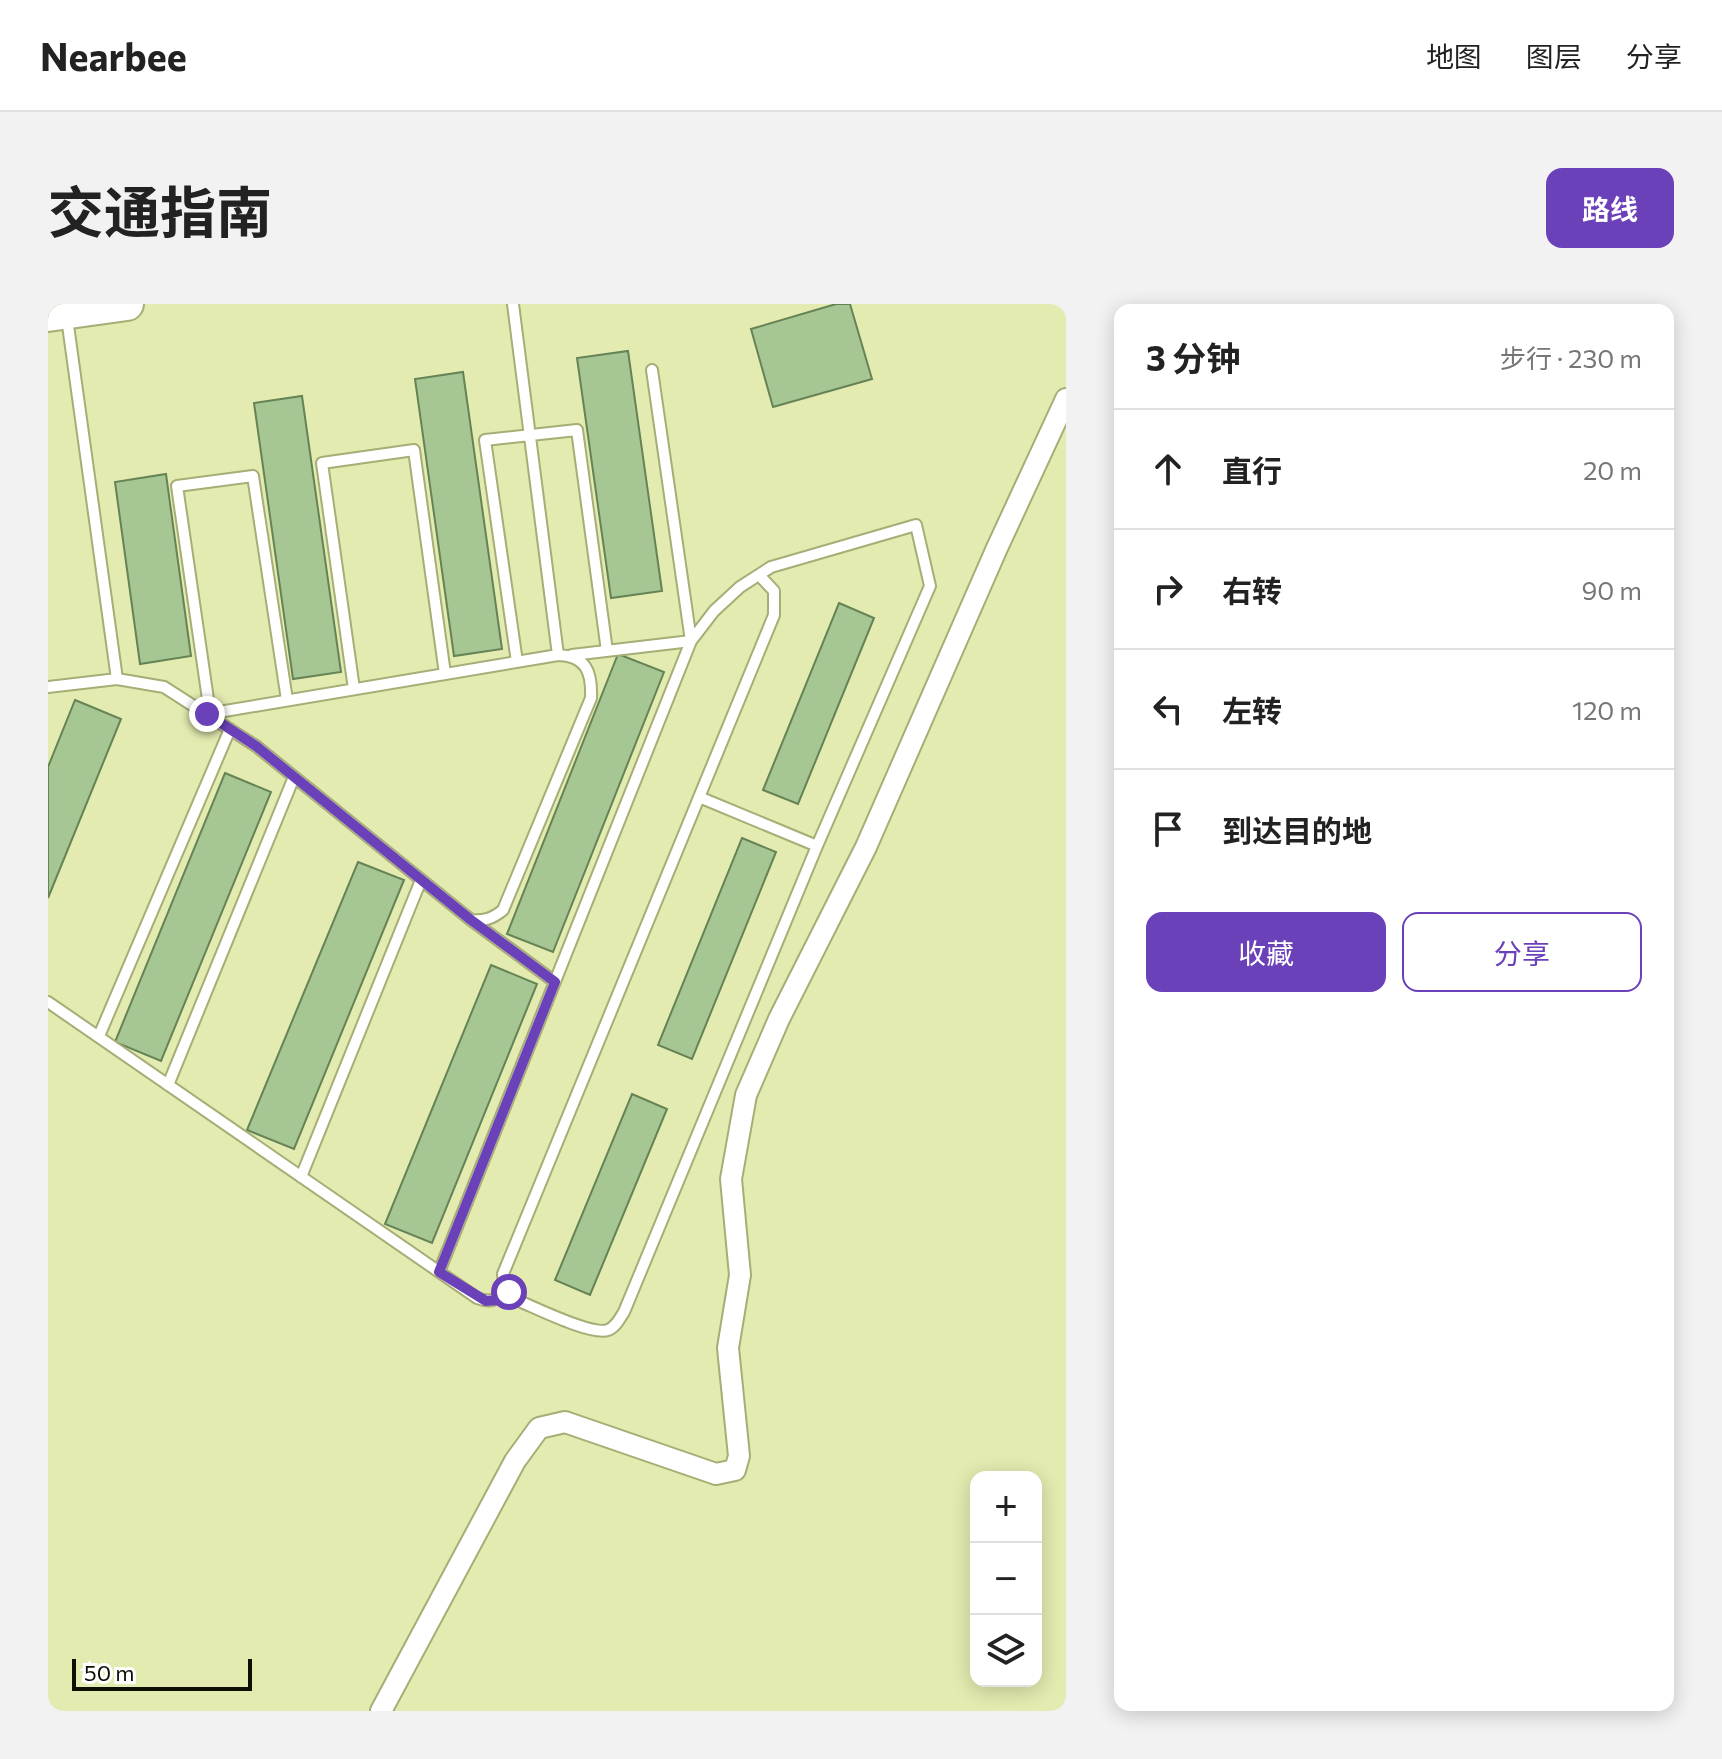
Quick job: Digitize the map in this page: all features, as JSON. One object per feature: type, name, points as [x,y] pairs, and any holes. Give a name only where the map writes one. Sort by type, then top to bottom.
[{"type":"main road","points":[[57,314],[127,304]]},
{"type":"street","points":[[381,1711],[515,1461],[539,1428],[565,1422],[716,1474],[735,1470],[739,1456],[728,1348],[740,1275],[731,1179],[746,1095],[779,1019],[866,847],[1066,399]]},
{"type":"lane","points":[[513,304],[558,655]]},
{"type":"lane","points":[[57,314],[117,679]]},
{"type":"lane","points":[[652,370],[691,641]]},
{"type":"lane","points":[[517,662],[485,440],[577,430],[607,651]]},
{"type":"lane","points":[[354,689],[322,463],[414,450],[445,674]]},
{"type":"lane","points":[[209,714],[177,486],[253,476],[287,700]]},
{"type":"lane","points":[[439,1272],[691,641],[714,611],[740,587],[771,567],[916,525],[930,586],[817,846],[624,1312],[615,1326],[608,1330],[591,1329],[519,1301],[504,1285],[503,1274],[774,615],[774,591],[759,575]]},
{"type":"lane","points":[[209,714],[558,655],[691,641]]},
{"type":"lane","points":[[471,920],[494,918],[503,910],[591,698],[587,668],[578,658],[570,655]]},
{"type":"lane","points":[[48,687],[117,679],[164,687],[209,714],[294,777],[471,920],[555,982]]},
{"type":"lane","points":[[99,1036],[230,729]]},
{"type":"lane","points":[[168,1085],[294,777]]},
{"type":"lane","points":[[699,797],[817,846]]},
{"type":"lane","points":[[301,1177],[421,880]]},
{"type":"lane","points":[[48,1002],[439,1272],[486,1301],[498,1300],[509,1292]]},
{"type":"building","points":[[836,304],[850,304],[872,379],[773,407],[751,329]]},
{"type":"building","points":[[628,351],[662,591],[611,598],[577,358]]},
{"type":"building","points":[[463,372],[502,649],[454,656],[415,379]]},
{"type":"building","points":[[302,396],[341,672],[293,679],[254,403]]},
{"type":"building","points":[[166,474],[191,656],[140,664],[115,482]]},
{"type":"building","points":[[839,603],[874,618],[798,804],[763,790]]},
{"type":"building","points":[[618,654],[664,672],[553,952],[507,934]]},
{"type":"building","points":[[75,700],[121,719],[48,898],[48,767]]},
{"type":"building","points":[[225,773],[271,792],[161,1061],[115,1042]]},
{"type":"building","points":[[742,838],[776,852],[692,1059],[658,1045]]},
{"type":"building","points":[[358,862],[404,880],[294,1149],[247,1130]]},
{"type":"building","points":[[491,965],[537,984],[432,1243],[385,1224]]},
{"type":"building","points":[[632,1094],[667,1109],[590,1295],[555,1280]]},
{"type":"route","points":[[207,714],[256,746],[471,920],[555,982],[439,1272],[486,1301],[498,1300],[509,1292]]}]
